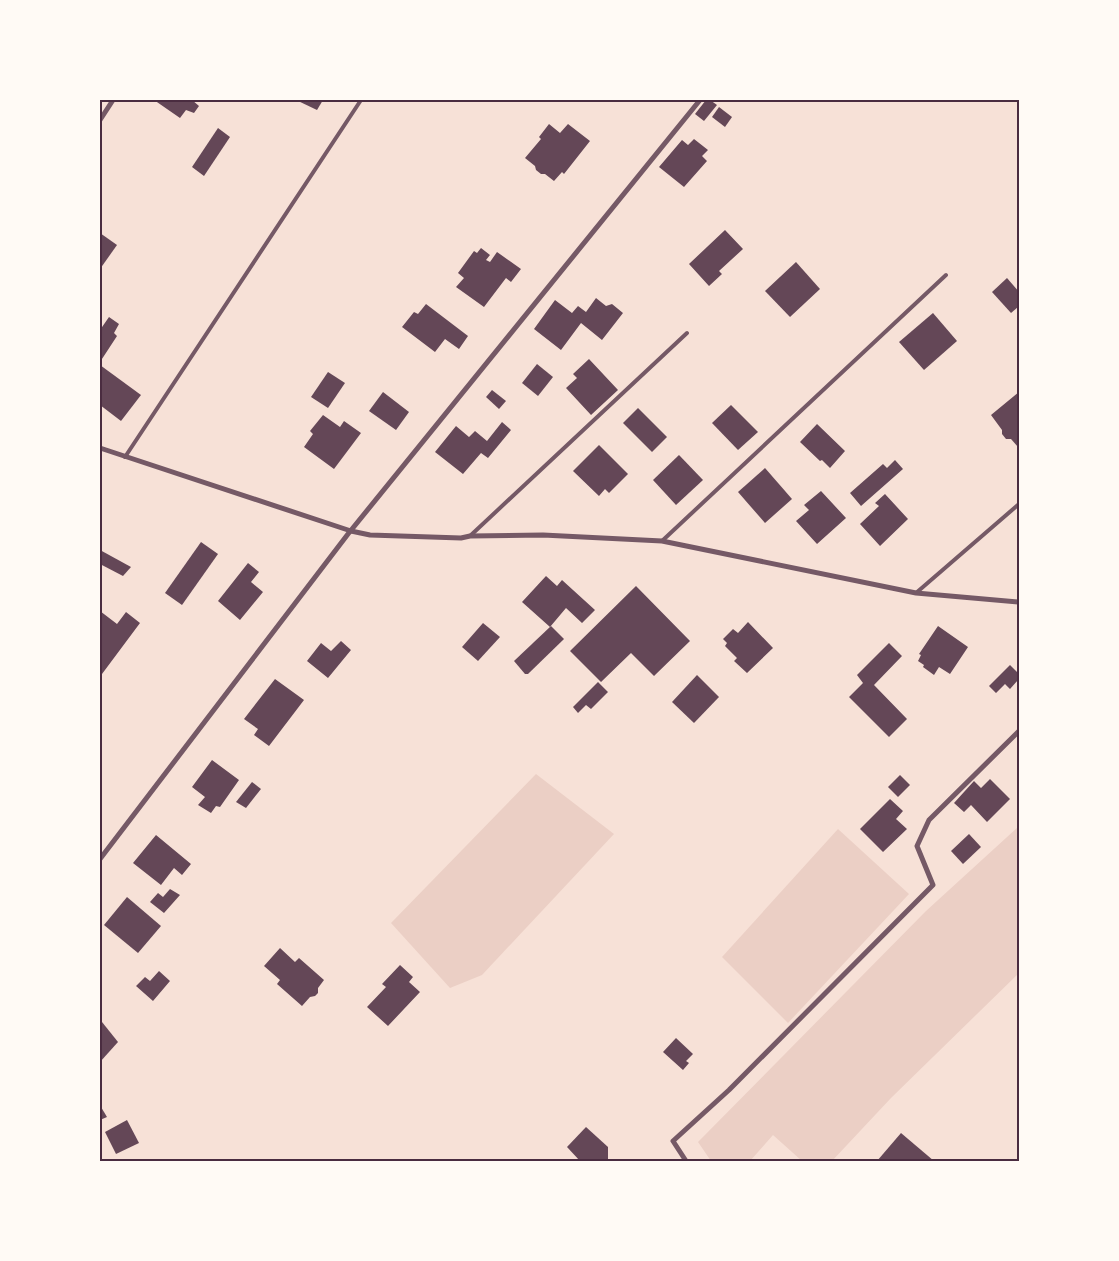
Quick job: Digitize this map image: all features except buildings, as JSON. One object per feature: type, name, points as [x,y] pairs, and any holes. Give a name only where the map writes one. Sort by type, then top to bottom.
[{"type":"street","points":[[100,120],[114,100]]},
{"type":"street","points":[[100,859],[351,531],[700,100]]},
{"type":"street","points":[[100,448],[351,531],[370,535],[461,538],[470,536],[543,535],[662,541],[916,592],[1019,602]]},
{"type":"street","points":[[686,1161],[674,1141],[736,1082],[933,884],[917,846],[929,820],[1019,731]]},
{"type":"lane","points":[[125,456],[361,100]]},
{"type":"lane","points":[[662,541],[946,275]]},
{"type":"lane","points":[[470,536],[687,333]]},
{"type":"lane","points":[[916,592],[1019,504]]},
{"type":"shaded area","points":[[536,774],[614,834],[482,975],[450,988],[391,923]]},
{"type":"shaded area","points":[[1019,826],[1019,973],[891,1098],[832,1161],[802,1161],[773,1135],[750,1161],[711,1161],[698,1142],[926,911]]},
{"type":"shaded area","points":[[838,829],[909,894],[788,1023],[722,957]]}]
